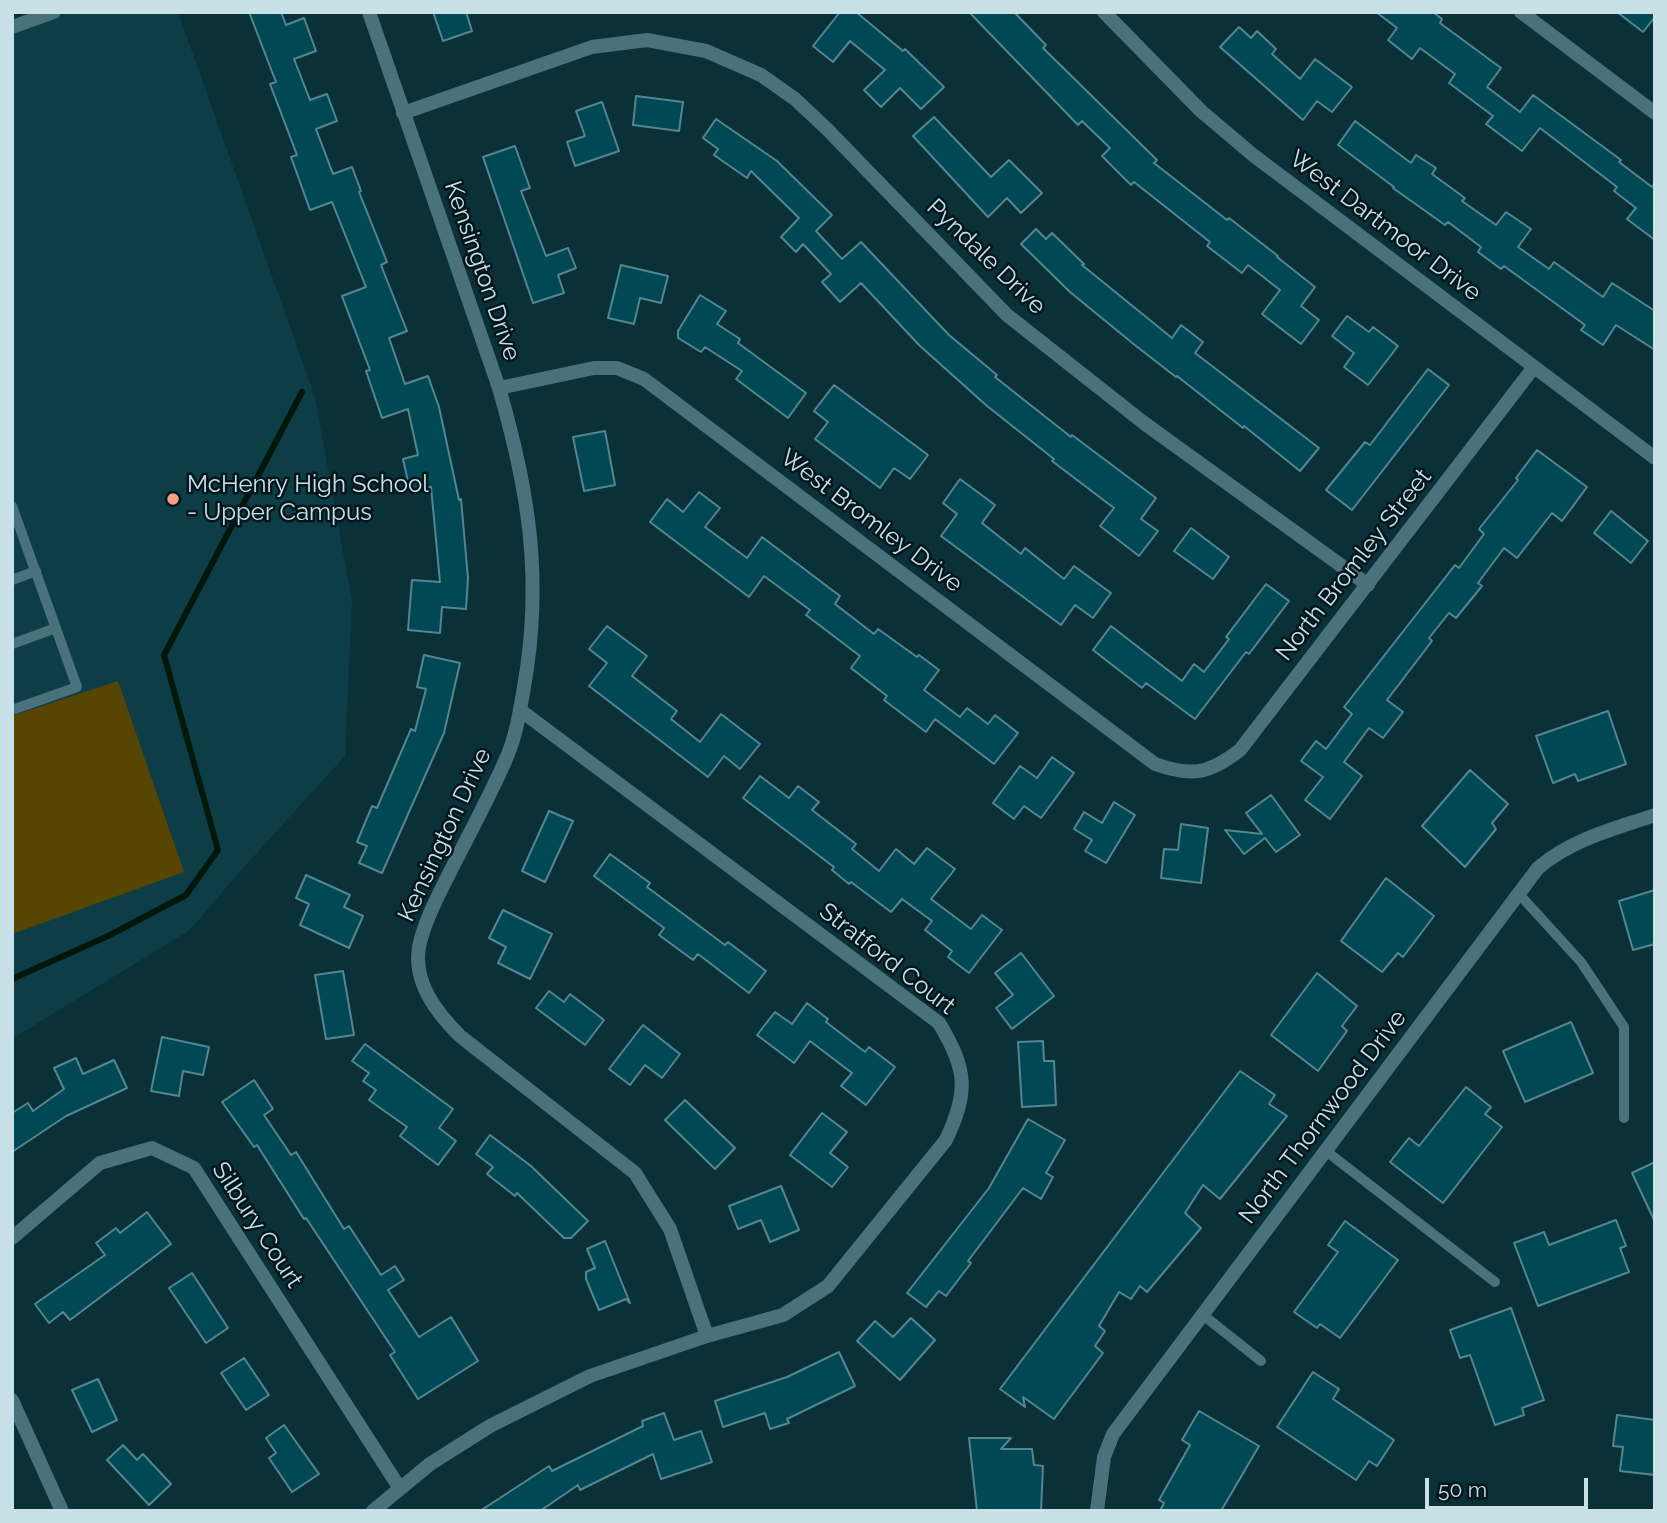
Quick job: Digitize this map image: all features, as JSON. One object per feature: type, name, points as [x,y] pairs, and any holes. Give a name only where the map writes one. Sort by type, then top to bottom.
[{"type":"street","points":[[12,26],[54,12]]},
{"type":"street","name":"Kensington Drive","points":[[369,12],[499,388],[516,448],[531,534],[533,589],[530,652],[520,710],[508,756],[435,903],[419,948],[420,972],[426,994],[441,1017],[460,1035],[635,1173],[670,1229],[706,1336]]},
{"type":"street","name":"West Dartmoor Drive","points":[[1104,12],[1224,132],[1655,458]]},
{"type":"street","points":[[1521,12],[1655,113]]},
{"type":"street","name":"Pyndale Drive","points":[[403,113],[592,47],[647,40],[706,51],[761,75],[794,99],[827,129],[1007,314],[1144,423],[1368,585]]},
{"type":"street","name":"North Bromley Street","points":[[1197,772],[1219,766],[1240,750],[1534,367]]},
{"type":"street","name":"West Bromley Drive","points":[[499,388],[594,368],[617,368],[644,379],[1155,764],[1175,771],[1197,772]]},
{"type":"street","name":"Stratford Court","points":[[520,710],[915,1004],[939,1023],[955,1049],[964,1088],[958,1114],[946,1140],[828,1286],[783,1315],[706,1336]]},
{"type":"street","name":"North Thornwood Drive","points":[[1097,1511],[1104,1457],[1113,1434],[1538,868],[1556,853],[1587,838],[1655,815]]},
{"type":"street","name":"Silbury Court","points":[[12,1238],[100,1163],[152,1148],[194,1168],[399,1487]]},
{"type":"street","points":[[373,1511],[430,1464],[490,1426],[577,1382],[706,1336]]},
{"type":"street","points":[[12,1400],[62,1511]]},
{"type":"lane","points":[[12,710],[77,687],[13,512]]},
{"type":"lane","points":[[12,580],[36,571]]},
{"type":"lane","points":[[12,644],[56,628]]},
{"type":"lane","points":[[1519,894],[1581,962],[1625,1027],[1624,1118]]},
{"type":"lane","points":[[1326,1151],[1495,1282]]},
{"type":"lane","points":[[1203,1315],[1261,1361]]},
{"type":"shaded area","name":"McHenry High School - Upper Campus","points":[[54,12],[178,12],[315,397],[352,602],[345,756],[190,930],[12,1039],[12,27]]},
{"type":"shaded area","points":[[118,681],[184,872],[12,934],[12,716]]},
{"type":"building","points":[[249,12],[281,12],[286,25],[304,18],[316,51],[294,59],[310,100],[327,94],[337,121],[316,129],[333,174],[352,167],[387,262],[381,265],[407,331],[389,338],[405,384],[428,376],[439,407],[459,500],[461,499],[468,578],[466,609],[442,607],[440,633],[408,630],[412,580],[440,582],[431,487],[410,491],[403,459],[418,455],[408,409],[382,418],[366,371],[370,370],[342,296],[366,287],[332,202],[310,210],[291,157],[297,155],[270,84],[276,82]]},
{"type":"building","points":[[433,12],[466,12],[472,31],[443,41]]},
{"type":"building","points":[[840,12],[856,12],[903,51],[905,49],[944,87],[921,109],[900,88],[881,107],[864,90],[885,70],[850,41],[833,62],[813,46]]},
{"type":"building","points":[[969,12],[1014,12],[1046,45],[1043,48],[1157,160],[1154,163],[1227,220],[1229,218],[1315,287],[1301,306],[1319,320],[1301,344],[1262,314],[1280,290],[1248,265],[1242,273],[1207,246],[1210,242],[1134,182],[1131,185],[1102,156],[1110,148],[1082,121],[1078,125]]},
{"type":"building","points":[[1376,12],[1433,12],[1442,19],[1440,23],[1501,68],[1487,87],[1520,112],[1533,95],[1621,160],[1619,162],[1652,187],[1655,183],[1655,240],[1627,219],[1636,208],[1614,191],[1617,187],[1540,128],[1522,151],[1486,124],[1493,116],[1449,83],[1455,74],[1420,48],[1412,59],[1388,40],[1397,28]]},
{"type":"building","points":[[1617,12],[1655,12],[1655,17],[1643,32]]},
{"type":"building","points":[[1239,27],[1251,38],[1257,31],[1276,49],[1272,54],[1300,79],[1315,59],[1352,87],[1332,112],[1317,101],[1303,120],[1220,47]]},
{"type":"building","points":[[636,96],[683,102],[679,131],[633,125]]},
{"type":"building","points":[[602,102],[619,151],[575,166],[567,142],[585,136],[576,111]]},
{"type":"building","points":[[934,117],[991,177],[1009,160],[1042,193],[1021,213],[1007,198],[988,217],[913,136]]},
{"type":"building","points":[[716,119],[777,161],[832,215],[816,231],[842,259],[861,242],[949,335],[997,375],[995,377],[1071,437],[1072,435],[1156,498],[1141,519],[1158,531],[1139,556],[1100,526],[1114,508],[1052,461],[1054,459],[987,406],[919,345],[861,283],[840,302],[822,282],[831,274],[803,244],[796,252],[781,237],[799,218],[751,171],[747,178],[714,155],[718,149],[703,138]]},
{"type":"building","points":[[1355,121],[1411,163],[1416,155],[1436,168],[1432,174],[1465,198],[1462,201],[1496,225],[1506,212],[1531,229],[1518,247],[1549,269],[1554,262],[1603,297],[1612,283],[1655,311],[1655,350],[1616,325],[1603,345],[1581,330],[1585,325],[1504,266],[1501,269],[1478,252],[1481,247],[1448,222],[1445,225],[1393,188],[1338,145]]},
{"type":"building","points":[[515,146],[530,188],[521,191],[546,256],[568,248],[576,268],[558,275],[564,293],[533,303],[483,157]]},
{"type":"building","points":[[1036,229],[1046,239],[1052,233],[1084,264],[1082,265],[1172,338],[1181,325],[1203,342],[1195,353],[1319,448],[1300,471],[1070,292],[1021,244]]},
{"type":"building","points":[[621,265],[668,276],[661,303],[640,298],[634,324],[608,318]]},
{"type":"building","points":[[700,295],[726,311],[717,324],[740,339],[738,343],[806,393],[788,418],[736,379],[742,371],[705,347],[701,352],[678,338],[678,331]]},
{"type":"building","points":[[1347,316],[1369,332],[1373,327],[1398,346],[1368,385],[1344,367],[1354,353],[1332,336]]},
{"type":"building","points":[[1428,369],[1449,385],[1352,510],[1326,490],[1365,442],[1370,445]]},
{"type":"building","points":[[834,385],[928,455],[910,479],[894,468],[880,488],[815,439],[828,422],[814,411]]},
{"type":"building","points":[[605,431],[615,485],[584,491],[573,437]]},
{"type":"building","points":[[1537,450],[1587,487],[1562,521],[1552,513],[1517,558],[1504,548],[1478,583],[1482,586],[1456,618],[1449,613],[1429,638],[1432,641],[1387,700],[1403,712],[1383,738],[1369,728],[1344,762],[1362,776],[1330,819],[1305,800],[1323,777],[1301,761],[1316,741],[1326,749],[1352,714],[1344,707],[1455,565],[1459,568],[1484,534],[1479,529],[1518,480],[1516,478]]},
{"type":"building","points":[[960,479],[995,505],[982,523],[1021,554],[1025,548],[1064,579],[1074,566],[1111,593],[1093,618],[1075,605],[1061,625],[941,536],[957,514],[943,503]]},
{"type":"building","points":[[699,492],[720,508],[705,527],[747,558],[762,537],[840,596],[835,604],[874,634],[878,629],[939,670],[924,690],[960,717],[967,708],[988,724],[995,715],[1018,733],[994,764],[935,719],[926,732],[884,700],[887,696],[851,668],[860,656],[806,615],[810,610],[764,576],[749,597],[650,522],[667,499],[683,512]]},
{"type":"building","points":[[1611,511],[1648,541],[1631,563],[1594,533]]},
{"type":"building","points":[[1191,528],[1229,557],[1213,579],[1174,551]]},
{"type":"building","points":[[1266,584],[1289,601],[1195,719],[1146,683],[1142,688],[1093,650],[1111,626],[1182,681],[1194,664],[1204,672],[1229,639],[1226,637]]},
{"type":"building","points":[[607,626],[647,656],[632,676],[677,711],[671,719],[700,742],[721,714],[760,744],[740,769],[724,756],[708,777],[589,686],[607,663],[589,649]]},
{"type":"building","points":[[424,655],[460,663],[444,733],[382,873],[359,863],[367,846],[357,842],[372,806],[377,808],[411,729],[415,731],[426,689],[417,687]]},
{"type":"building","points":[[1608,711],[1626,764],[1578,781],[1575,774],[1553,783],[1536,736]]},
{"type":"building","points":[[1052,757],[1074,773],[1041,818],[1024,806],[1014,819],[993,803],[1020,766],[1037,778]]},
{"type":"building","points":[[1470,770],[1508,804],[1492,823],[1496,829],[1465,867],[1422,826]]},
{"type":"building","points":[[760,776],[789,798],[798,786],[819,802],[812,810],[856,844],[852,849],[879,871],[896,849],[914,864],[927,848],[955,869],[931,899],[971,929],[982,915],[1002,930],[969,973],[948,957],[952,951],[925,930],[932,921],[902,899],[891,912],[851,882],[849,884],[832,870],[834,867],[743,798]]},
{"type":"building","points":[[1271,795],[1300,835],[1276,852],[1265,838],[1244,854],[1225,830],[1262,834],[1246,813]]},
{"type":"building","points":[[1114,802],[1135,815],[1106,863],[1085,851],[1092,840],[1074,829],[1084,812],[1102,823]]},
{"type":"building","points":[[549,811],[573,821],[545,882],[522,871]]},
{"type":"building","points":[[1181,824],[1208,828],[1201,883],[1161,878],[1164,849],[1178,850]]},
{"type":"building","points":[[610,854],[650,883],[647,887],[725,945],[728,942],[766,971],[749,993],[698,954],[693,960],[659,935],[664,928],[594,876]]},
{"type":"building","points":[[306,875],[350,895],[344,907],[363,916],[349,948],[300,925],[309,904],[296,898]]},
{"type":"building","points":[[1386,878],[1434,916],[1403,957],[1398,953],[1382,972],[1341,941]]},
{"type":"building","points":[[1655,890],[1655,944],[1633,950],[1619,901]]},
{"type":"building","points":[[503,910],[552,934],[530,979],[498,963],[506,947],[489,938]]},
{"type":"building","points":[[1021,953],[1054,996],[1012,1029],[996,1008],[1013,995],[995,973]]},
{"type":"building","points":[[343,971],[354,1035],[326,1039],[315,975]]},
{"type":"building","points":[[1317,973],[1357,1006],[1342,1026],[1347,1031],[1318,1071],[1271,1035]]},
{"type":"building","points":[[549,991],[564,1002],[570,994],[604,1020],[585,1045],[536,1008]]},
{"type":"building","points":[[807,1003],[828,1019],[826,1022],[865,1052],[869,1047],[895,1067],[866,1105],[841,1086],[852,1073],[810,1041],[794,1063],[757,1035],[775,1012],[792,1024]]},
{"type":"building","points":[[1571,1022],[1593,1073],[1525,1102],[1503,1051]]},
{"type":"building","points":[[643,1025],[680,1054],[662,1078],[645,1065],[630,1085],[609,1069]]},
{"type":"building","points":[[162,1037],[209,1047],[203,1075],[183,1071],[179,1096],[151,1091]]},
{"type":"building","points":[[1043,1041],[1044,1061],[1054,1061],[1056,1105],[1022,1107],[1018,1042]]},
{"type":"building","points":[[365,1044],[453,1109],[439,1128],[456,1141],[438,1165],[400,1136],[407,1127],[369,1100],[376,1090],[363,1081],[369,1073],[352,1061]]},
{"type":"building","points":[[76,1058],[83,1074],[114,1060],[127,1088],[66,1116],[12,1152],[12,1113],[28,1103],[33,1111],[64,1089],[54,1068]]},
{"type":"building","points":[[1240,1071],[1275,1095],[1269,1104],[1287,1116],[1220,1199],[1203,1185],[1185,1213],[1201,1228],[1147,1292],[1140,1286],[1131,1299],[1119,1292],[1099,1326],[1105,1331],[1095,1346],[1103,1353],[1054,1419],[1023,1397],[1025,1407],[1000,1389]]},
{"type":"building","points":[[254,1080],[273,1109],[264,1115],[291,1155],[296,1152],[344,1229],[349,1226],[381,1275],[395,1266],[404,1280],[388,1290],[419,1337],[451,1317],[478,1361],[418,1399],[390,1355],[395,1352],[257,1145],[254,1147],[222,1102]]},
{"type":"building","points":[[1466,1087],[1491,1107],[1485,1114],[1502,1127],[1443,1203],[1390,1162],[1409,1138],[1419,1146]]},
{"type":"building","points":[[685,1100],[735,1148],[715,1169],[665,1120]]},
{"type":"building","points":[[822,1113],[847,1132],[830,1153],[848,1167],[832,1187],[790,1155]]},
{"type":"building","points":[[1028,1119],[1065,1140],[1046,1173],[1053,1177],[1041,1199],[1023,1188],[968,1261],[971,1263],[946,1296],[939,1291],[926,1307],[907,1293],[989,1188]]},
{"type":"building","points":[[490,1135],[531,1166],[588,1221],[571,1238],[564,1238],[517,1193],[515,1196],[487,1174],[493,1167],[476,1154]]},
{"type":"building","points":[[1655,1162],[1655,1222],[1632,1173]]},
{"type":"building","points":[[781,1186],[799,1230],[770,1242],[761,1220],[738,1229],[729,1206]]},
{"type":"building","points":[[147,1212],[171,1244],[70,1320],[63,1312],[49,1323],[35,1304],[105,1255],[96,1243],[116,1228],[120,1233]]},
{"type":"building","points":[[1616,1220],[1626,1246],[1620,1248],[1629,1272],[1538,1306],[1514,1243],[1544,1232],[1549,1245]]},
{"type":"building","points":[[1345,1221],[1398,1260],[1340,1338],[1320,1324],[1317,1328],[1294,1312],[1338,1252],[1328,1245]]},
{"type":"building","points":[[605,1241],[630,1303],[626,1299],[599,1310],[586,1279],[586,1272],[595,1268],[587,1249]]},
{"type":"building","points":[[192,1273],[228,1328],[206,1343],[169,1288]]},
{"type":"building","points":[[1511,1308],[1544,1400],[1522,1408],[1524,1415],[1495,1425],[1470,1355],[1460,1358],[1450,1330]]},
{"type":"building","points":[[911,1318],[935,1340],[900,1380],[857,1341],[875,1321],[893,1337]]},
{"type":"building","points":[[839,1352],[855,1386],[787,1419],[789,1423],[770,1429],[765,1413],[723,1427],[715,1401],[787,1377]]},
{"type":"building","points":[[244,1358],[269,1395],[246,1410],[221,1373]]},
{"type":"building","points":[[1313,1372],[1339,1389],[1333,1399],[1394,1440],[1377,1466],[1369,1461],[1356,1480],[1277,1427]]},
{"type":"building","points":[[98,1379],[117,1420],[92,1432],[72,1390]]},
{"type":"building","points":[[1199,1411],[1259,1446],[1221,1511],[1160,1511],[1164,1503],[1159,1500],[1190,1445],[1182,1440]]},
{"type":"building","points":[[664,1413],[674,1440],[701,1431],[712,1462],[661,1479],[653,1454],[580,1490],[578,1485],[540,1511],[480,1511],[549,1466],[552,1471],[643,1426],[642,1421]]},
{"type":"building","points":[[1617,1415],[1655,1420],[1655,1475],[1620,1471],[1623,1447],[1613,1446]]},
{"type":"building","points":[[284,1425],[319,1474],[292,1492],[269,1458],[276,1453],[266,1438]]},
{"type":"building","points":[[969,1438],[1011,1438],[1001,1449],[1032,1449],[1034,1465],[1043,1466],[1041,1511],[977,1511]]},
{"type":"building","points":[[123,1445],[137,1460],[143,1454],[171,1484],[149,1505],[107,1460]]},
{"type":"waterway","points":[[12,979],[108,936],[186,895],[218,850],[164,655],[302,392]]},
{"type":"place","name":"McHenry High School - Upper Campus","points":[[173,499]]}]
